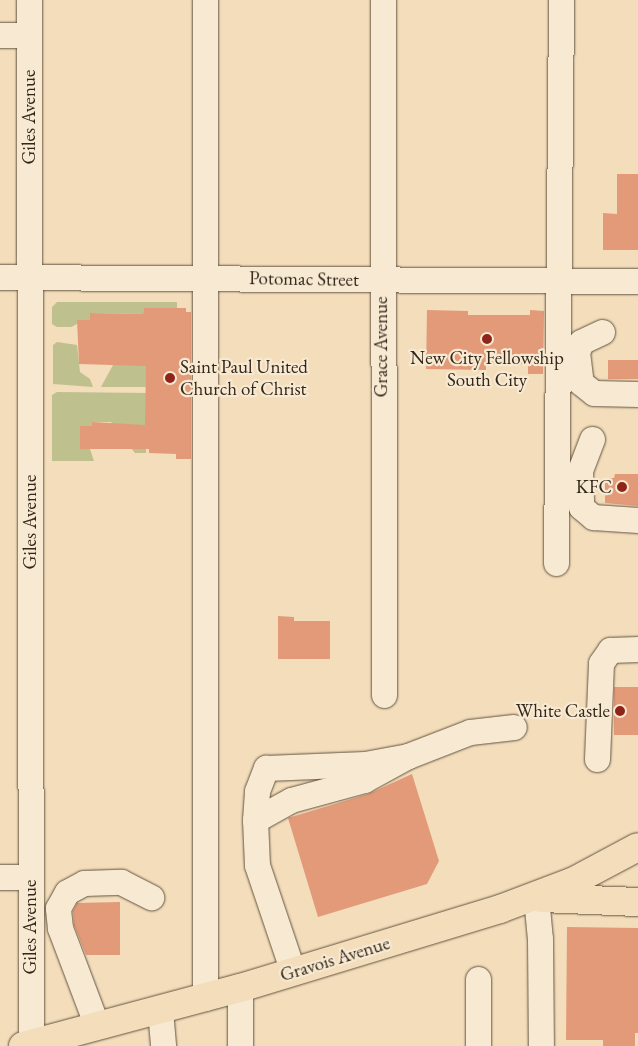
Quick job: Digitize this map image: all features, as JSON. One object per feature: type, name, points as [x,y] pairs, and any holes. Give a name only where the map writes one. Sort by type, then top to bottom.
[{"type":"main road","name":"Gravois Avenue","points":[[27,1045],[240,988],[536,897],[638,847]]},
{"type":"main road","points":[[536,897],[638,902]]},
{"type":"street","name":"Giles Avenue","points":[[27,1045],[30,877],[28,0]]},
{"type":"street","points":[[205,0],[205,998]]},
{"type":"street","name":"Grace Avenue","points":[[383,0],[381,280],[384,694]]},
{"type":"street","points":[[556,563],[561,0]]},
{"type":"street","points":[[0,35],[28,34]]},
{"type":"street","name":"Potomac Street","points":[[0,277],[638,281]]},
{"type":"street","points":[[602,332],[581,342],[577,352],[581,384],[594,393],[638,394]]},
{"type":"street","points":[[592,439],[580,470],[581,508],[592,517],[638,520]]},
{"type":"street","points":[[597,759],[601,663],[610,650],[638,649]]},
{"type":"street","points":[[264,814],[364,780],[408,756],[470,732],[514,727]]},
{"type":"street","points":[[293,972],[257,865],[264,814],[257,791],[266,768],[365,764],[408,756]]},
{"type":"street","points":[[0,877],[30,877]]},
{"type":"street","points":[[98,1026],[60,928],[58,908],[67,892],[84,883],[121,882],[151,898]]},
{"type":"street","points":[[536,897],[540,939],[541,1046]]},
{"type":"street","points":[[478,979],[478,1046]]},
{"type":"street","points":[[240,988],[240,1046]]},
{"type":"street","points":[[160,1010],[163,1046]]},
{"type":"green space","points":[[57,302],[177,302],[177,308],[144,308],[143,314],[91,313],[90,320],[77,320],[77,324],[71,327],[57,327],[52,324],[52,307]]},
{"type":"green space","points":[[57,342],[77,345],[80,372],[90,379],[93,387],[53,384],[53,345]]},
{"type":"green space","points":[[146,363],[146,387],[101,387],[113,365]]},
{"type":"green space","points":[[57,392],[146,393],[146,453],[135,453],[111,422],[92,422],[92,426],[80,426],[81,449],[90,449],[94,461],[52,461],[52,395]]},
{"type":"building","points":[[617,174],[638,174],[638,250],[603,250],[603,213],[617,214]]},
{"type":"building","name":"Saint Paul United Church of Christ","points":[[144,308],[186,308],[186,312],[191,312],[191,459],[176,459],[176,454],[149,453],[149,449],[80,449],[80,426],[92,426],[92,422],[145,425],[146,366],[79,364],[77,320],[90,320],[90,313],[143,314]]},
{"type":"building","name":"New City Fellowship South City","points":[[427,310],[468,311],[468,315],[530,315],[530,310],[544,311],[543,374],[528,374],[528,364],[486,364],[486,370],[426,369]]},
{"type":"building","points":[[608,360],[638,360],[638,379],[608,379]]},
{"type":"building","name":"KFC","points":[[615,474],[638,474],[638,506],[605,503],[605,478],[614,478]]},
{"type":"building","points":[[278,616],[294,617],[294,621],[330,621],[330,659],[278,659]]},
{"type":"building","name":"White Castle","points":[[614,687],[638,687],[638,735],[614,735]]},
{"type":"building","points":[[412,774],[439,861],[427,884],[318,917],[288,818],[368,794]]},
{"type":"building","points":[[120,902],[120,955],[86,955],[74,925],[73,911],[77,903]]},
{"type":"building","points":[[567,927],[638,928],[638,1033],[635,1033],[635,1046],[603,1046],[603,1040],[566,1040]]},
{"type":"place","name":"New City Fellowship South City","points":[[487,339]]},
{"type":"place","name":"Saint Paul United Church of Christ","points":[[170,378]]},
{"type":"place","name":"KFC","points":[[622,487]]},
{"type":"place","name":"White Castle","points":[[620,711]]}]
